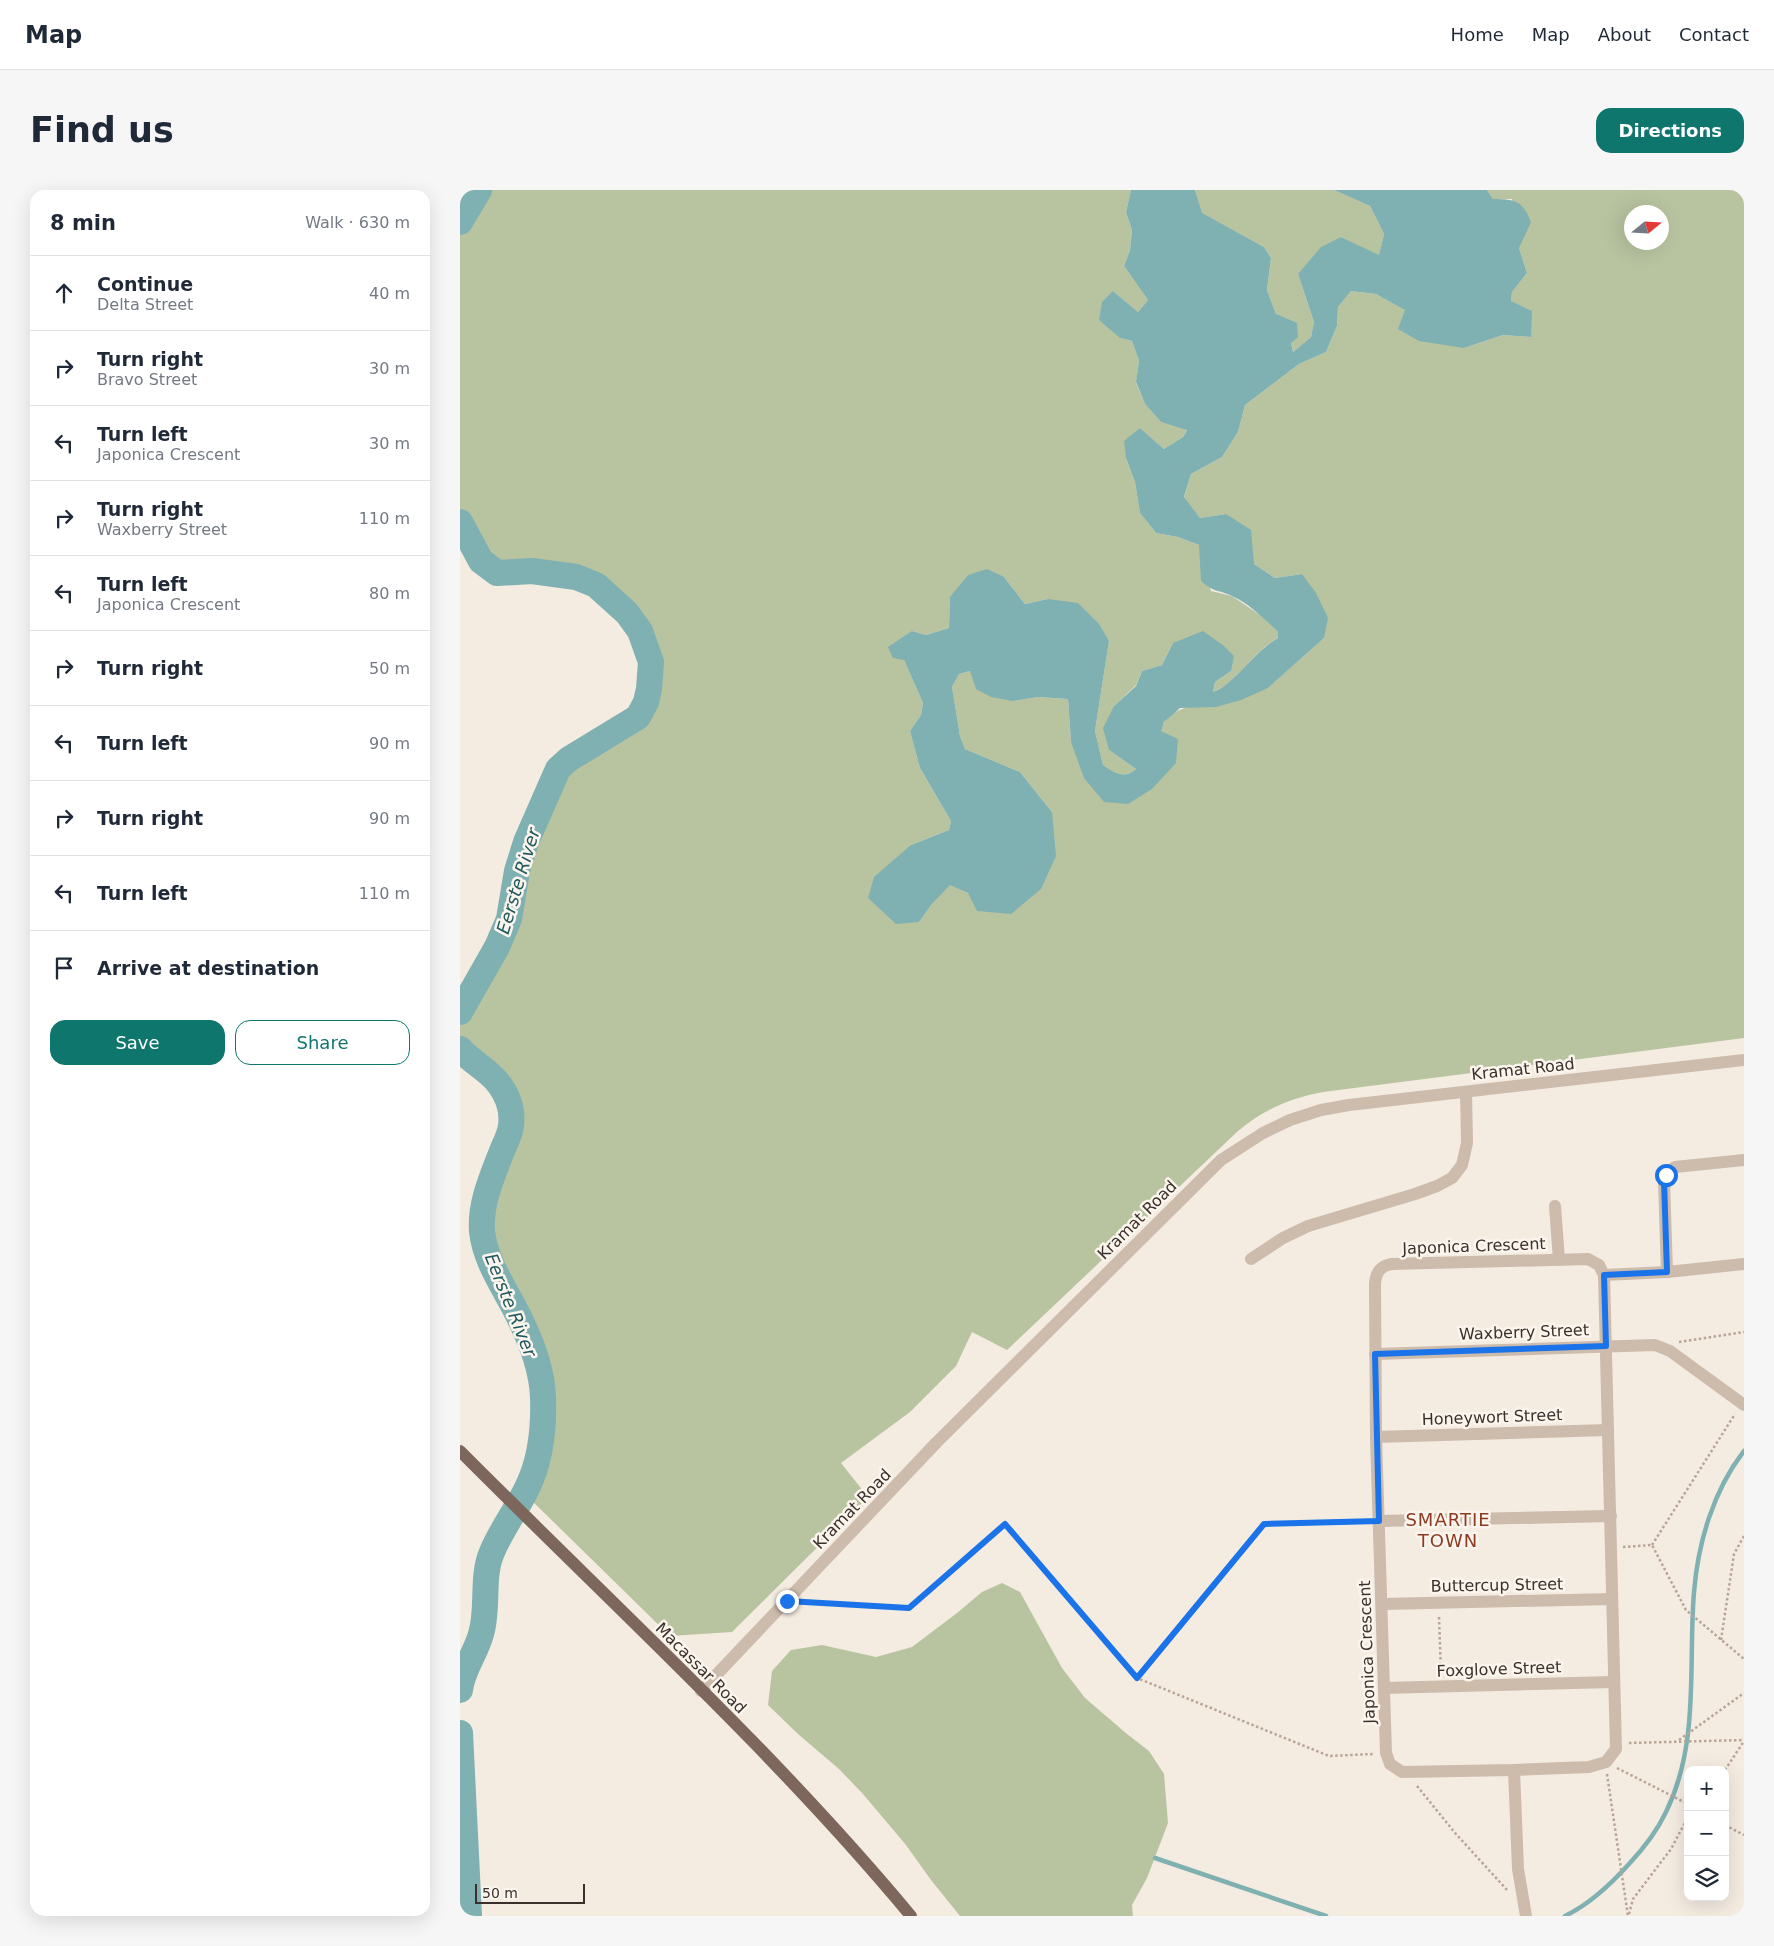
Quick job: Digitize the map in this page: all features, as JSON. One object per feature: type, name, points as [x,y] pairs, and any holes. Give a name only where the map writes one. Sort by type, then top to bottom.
[{"type":"main road","name":"Macassar Road","points":[[460,1450],[702,1691],[854,1848],[911,1916]]},
{"type":"street","name":"Kramat Road","points":[[702,1691],[936,1443],[1221,1160],[1263,1133],[1290,1120],[1321,1110],[1349,1105],[1744,1060]]},
{"type":"street","points":[[1251,1259],[1283,1238],[1308,1226],[1415,1194],[1452,1178],[1462,1165],[1468,1143],[1466,1092]]},
{"type":"street","points":[[1667,1272],[1664,1181],[1667,1173],[1677,1167],[1744,1160]]},
{"type":"street","points":[[1555,1206],[1559,1260]]},
{"type":"street","name":"Japonica Crescent","points":[[1386,1754],[1376,1437],[1375,1284],[1378,1270],[1392,1264],[1591,1260],[1599,1265],[1604,1275]]},
{"type":"street","points":[[1386,1754],[1393,1767],[1406,1773],[1589,1766],[1606,1762],[1614,1754],[1617,1743],[1604,1275],[1667,1272],[1744,1264]]},
{"type":"street","name":"Waxberry Street","points":[[1375,1354],[1606,1346],[1660,1346]]},
{"type":"street","points":[[1660,1346],[1670,1351],[1743,1405]]},
{"type":"street","name":"Honeywort Street","points":[[1376,1437],[1608,1430]]},
{"type":"street","points":[[1379,1521],[1611,1516]]},
{"type":"street","name":"Buttercup Street","points":[[1382,1604],[1612,1599]]},
{"type":"street","name":"Foxglove Street","points":[[1384,1688],[1614,1682]]},
{"type":"street","points":[[1514,1770],[1518,1869],[1525,1912]]},
{"type":"path","points":[[1660,1346],[1694,1338],[1744,1332]]},
{"type":"path","points":[[1652,1545],[1743,1405]]},
{"type":"path","points":[[1137,1678],[1264,1524],[1379,1521]]},
{"type":"path","points":[[787,1601],[909,1608],[1005,1524],[1137,1678],[1329,1756],[1386,1754]]},
{"type":"path","points":[[1721,1640],[1734,1554],[1744,1536]]},
{"type":"path","points":[[1611,1548],[1652,1545]]},
{"type":"path","points":[[1652,1545],[1686,1610],[1744,1659]]},
{"type":"path","points":[[1438,1602],[1441,1687]]},
{"type":"path","points":[[1679,1740],[1744,1693]]},
{"type":"path","points":[[1617,1743],[1679,1740],[1744,1740]]},
{"type":"path","points":[[1728,1766],[1744,1740]]},
{"type":"path","points":[[1606,1762],[1684,1802]]},
{"type":"path","points":[[1606,1762],[1628,1916]]},
{"type":"path","points":[[1406,1773],[1456,1834],[1525,1912]]},
{"type":"path","points":[[1628,1916],[1633,1899],[1671,1849],[1684,1825]]},
{"type":"path","points":[[1729,1827],[1744,1835]]},
{"type":"green space","points":[[479,190],[1131,190],[1126,212],[1132,230],[1130,250],[1124,266],[1148,300],[1138,312],[1113,291],[1120,338],[1132,341],[1139,361],[1136,383],[1145,404],[1161,422],[1187,429],[1183,437],[1164,449],[1140,428],[1126,458],[1135,482],[1140,513],[1156,533],[1178,537],[1199,545],[1211,591],[1232,596],[1260,615],[1278,632],[1278,638],[1261,651],[1229,682],[1213,692],[1215,682],[1231,671],[1173,643],[1162,665],[1142,671],[1136,685],[1114,706],[1109,750],[1136,769],[1127,774],[1119,774],[1103,765],[1095,731],[1109,641],[1048,599],[1025,604],[1004,577],[950,598],[949,628],[926,635],[912,631],[904,660],[923,703],[921,715],[910,731],[920,768],[951,821],[949,830],[911,845],[919,922],[950,884],[968,893],[1052,812],[1020,772],[965,749],[960,736],[952,687],[959,674],[970,671],[1013,701],[1038,697],[1068,699],[1071,742],[1127,804],[1168,736],[1160,731],[1172,714],[1185,708],[1268,688],[1324,638],[1302,574],[1275,578],[1254,564],[1226,514],[1200,518],[1184,498],[1191,474],[1222,457],[1238,432],[1245,405],[1299,364],[1326,352],[1337,326],[1338,307],[1351,291],[1376,294],[1406,310],[1464,348],[1503,335],[1530,337],[1511,301],[1512,292],[1527,273],[1519,248],[1512,199],[1493,199],[1487,190],[1744,190],[1744,1038],[1323,1092],[1288,1101],[1267,1111],[1238,1131],[1007,1350],[972,1332],[956,1366],[910,1412],[841,1463],[868,1497],[732,1632],[670,1636],[524,1493],[534,1472],[540,1451],[543,1428],[541,1383],[529,1339],[492,1266],[482,1232],[482,1213],[486,1194],[508,1136],[511,1117],[510,1108],[507,1098],[496,1082],[460,1049],[460,1012],[497,947],[509,919],[517,871],[526,842],[550,783],[558,769],[569,759],[638,717],[646,702],[651,662],[640,631],[627,613],[596,585],[576,577],[532,571],[497,573],[481,561],[460,522],[460,222]]},
{"type":"green space","points":[[1195,190],[1334,190],[1370,206],[1384,234],[1379,256],[1341,237],[1298,274],[1314,322],[1311,337],[1293,352],[1291,343],[1276,314],[1267,290],[1271,258],[1264,247],[1201,213]]},
{"type":"green space","points":[[1002,1583],[1020,1592],[1062,1668],[1085,1698],[1149,1751],[1164,1774],[1168,1823],[1147,1878],[1132,1905],[1133,1916],[960,1916],[906,1845],[863,1794],[839,1769],[768,1705],[772,1671],[791,1650],[822,1645],[876,1657],[912,1647],[982,1592]]},
{"type":"water","points":[[1131,190],[1195,190],[1202,213],[1264,247],[1271,258],[1267,290],[1276,314],[1297,323],[1298,337],[1291,343],[1293,352],[1311,337],[1314,322],[1298,274],[1321,247],[1341,237],[1379,255],[1384,234],[1370,206],[1334,190],[1487,190],[1493,199],[1513,201],[1521,205],[1531,222],[1519,248],[1527,273],[1512,292],[1511,301],[1532,311],[1531,337],[1503,335],[1464,348],[1419,341],[1398,329],[1405,310],[1376,294],[1351,291],[1338,307],[1337,326],[1326,352],[1299,364],[1245,405],[1238,432],[1222,457],[1191,474],[1184,497],[1200,518],[1226,514],[1251,530],[1254,564],[1275,578],[1302,574],[1316,593],[1328,618],[1324,638],[1268,688],[1241,700],[1216,707],[1180,708],[1164,722],[1161,731],[1178,739],[1176,763],[1152,789],[1128,804],[1104,802],[1084,778],[1071,742],[1068,699],[1038,697],[1013,701],[991,697],[976,689],[970,671],[959,674],[952,687],[960,736],[965,749],[1020,772],[1052,812],[1056,856],[1041,889],[1011,914],[977,911],[968,893],[950,885],[932,904],[919,922],[896,924],[868,898],[874,877],[911,845],[949,830],[951,821],[920,768],[910,731],[921,715],[923,703],[904,660],[893,658],[888,647],[912,631],[926,635],[949,628],[950,597],[968,575],[987,569],[1004,577],[1025,604],[1048,599],[1078,603],[1099,624],[1109,641],[1095,731],[1103,765],[1119,774],[1127,774],[1136,769],[1109,750],[1103,728],[1114,706],[1136,686],[1142,671],[1162,665],[1173,643],[1203,631],[1224,646],[1234,656],[1231,671],[1215,682],[1213,692],[1229,682],[1261,651],[1278,638],[1278,632],[1251,607],[1239,599],[1210,588],[1201,581],[1199,545],[1178,537],[1156,533],[1140,513],[1135,482],[1126,458],[1124,441],[1140,428],[1164,449],[1183,437],[1187,430],[1161,422],[1145,404],[1136,382],[1139,361],[1132,341],[1120,338],[1099,320],[1102,302],[1113,291],[1138,312],[1148,300],[1124,266],[1130,250],[1132,230],[1126,212]]},
{"type":"waterway","name":"Eerste River","points":[[460,222],[479,190]]},
{"type":"waterway","name":"Eerste River","points":[[460,522],[481,561],[497,573],[532,571],[576,577],[596,585],[627,613],[640,631],[651,662],[646,702],[638,717],[569,759],[558,769],[526,842],[517,871],[509,919],[497,947],[460,1012]]},
{"type":"waterway","name":"Eerste River","points":[[460,1049],[495,1079],[509,1104],[511,1120],[509,1136],[494,1171],[485,1200],[482,1231],[487,1254],[532,1346],[541,1376],[543,1408],[541,1442],[536,1465],[520,1502],[492,1552],[487,1572],[483,1624],[479,1641],[463,1675],[460,1690]]},
{"type":"waterway","points":[[1565,1916],[1583,1906],[1600,1893],[1640,1852],[1666,1812],[1677,1786],[1684,1759],[1688,1731],[1692,1620],[1699,1555],[1703,1536],[1716,1500],[1733,1467],[1744,1451]]},
{"type":"waterway","name":"Eerste River","points":[[460,1733],[469,1916]]},
{"type":"waterway","points":[[1155,1858],[1326,1916]]},
{"type":"district","name":"SMARTIE TOWN","points":[[1448,1529]]},
{"type":"route","points":[[787,1601],[909,1608],[1005,1524],[1137,1678],[1264,1524],[1379,1521],[1375,1354],[1606,1346],[1604,1275],[1667,1272],[1664,1181],[1666,1175]]}]
